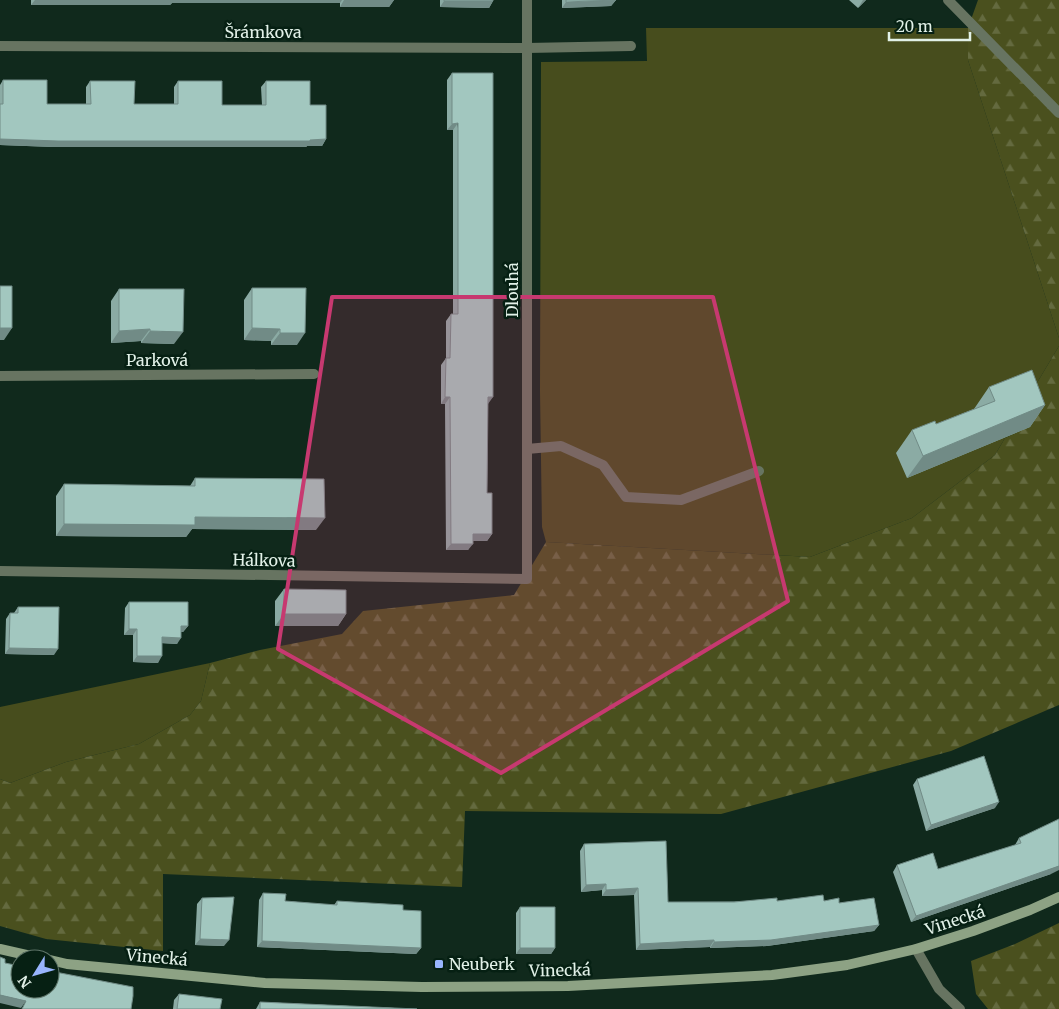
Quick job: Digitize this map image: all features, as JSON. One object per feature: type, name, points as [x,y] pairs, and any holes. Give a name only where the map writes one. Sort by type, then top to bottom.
[{"type":"street","name":"Dlouhá","points":[[527,0],[527,579]]},
{"type":"street","points":[[950,1],[1059,113]]},
{"type":"street","name":"Šrámkova","points":[[0,46],[527,48],[630,46]]},
{"type":"street","name":"Parková","points":[[0,376],[314,374]]},
{"type":"street","points":[[527,449],[561,446],[603,465],[626,497],[681,500],[759,471]]},
{"type":"street","name":"Hálkova","points":[[0,571],[527,579]]},
{"type":"street","name":"Vinecká","points":[[60,962],[265,983],[422,987],[568,986],[772,975],[846,965],[916,949],[973,931],[1059,897]]},
{"type":"street","points":[[916,949],[939,989],[960,1009]]},
{"type":"highlighted area","points":[[332,297],[713,297],[788,601],[501,773],[278,649]]},
{"type":"green space","points":[[978,0],[1059,0],[1059,338],[968,60],[968,28]]},
{"type":"green space","points":[[646,28],[968,28],[968,60],[1059,338],[1059,346],[1022,408],[1030,427],[1005,438],[995,455],[912,518],[810,557],[546,542],[542,527],[540,391],[541,62],[647,61]]},
{"type":"green space","points":[[1059,346],[1059,705],[951,751],[721,814],[465,811],[462,887],[163,874],[163,951],[46,939],[0,926],[0,779],[10,783],[66,762],[139,744],[190,715],[201,701],[210,663],[260,650],[342,634],[363,611],[514,595],[546,542],[810,557],[912,518],[995,455],[1005,438],[1029,427],[1022,408]]},
{"type":"green space","points":[[210,663],[201,701],[190,715],[139,744],[66,762],[10,783],[0,779],[0,707]]},
{"type":"green space","points":[[1059,923],[1059,1009],[988,1009],[976,994],[971,961],[1015,944]]},
{"type":"building","points":[[493,0],[493,1],[444,1]]},
{"type":"building","points":[[566,0],[616,0],[566,2]]},
{"type":"building","points":[[452,73],[493,73],[493,397],[488,397],[487,493],[492,493],[492,534],[473,534],[473,544],[451,544],[450,397],[445,397],[446,358],[450,358],[451,314],[458,314],[458,123],[452,124]]},
{"type":"building","points":[[3,80],[47,80],[47,104],[91,104],[90,81],[135,81],[134,104],[178,104],[178,81],[222,81],[222,105],[266,105],[266,81],[310,81],[310,105],[326,105],[326,139],[310,141],[58,141],[0,139],[0,104],[3,104]]},
{"type":"building","points":[[0,286],[12,286],[12,328],[0,328]]},
{"type":"building","points":[[252,288],[306,288],[305,333],[280,333],[280,329],[252,328]]},
{"type":"building","points":[[119,289],[184,289],[183,332],[150,331],[150,329],[119,331]]},
{"type":"building","points":[[1032,370],[1045,405],[923,456],[912,430],[935,421],[936,424],[995,401],[989,387]]},
{"type":"building","points":[[195,478],[324,479],[325,518],[195,517],[195,525],[64,524],[64,484],[195,486]]},
{"type":"building","points":[[284,589],[346,590],[346,614],[284,614]]},
{"type":"building","points":[[129,602],[188,602],[188,626],[181,626],[181,638],[162,637],[162,656],[137,656],[137,629],[129,629]]},
{"type":"building","points":[[18,607],[59,607],[58,649],[9,648],[10,613],[18,613]]},
{"type":"building","points":[[984,756],[999,802],[931,825],[917,779]]},
{"type":"building","points":[[1059,819],[1059,866],[916,916],[897,865],[933,853],[938,869],[1021,843],[1019,838]]},
{"type":"building","points":[[666,841],[668,902],[734,902],[777,898],[777,901],[823,895],[824,901],[839,898],[839,903],[874,898],[879,925],[771,940],[714,942],[714,940],[640,944],[638,888],[606,890],[606,884],[586,885],[584,844]]},
{"type":"building","points":[[263,893],[286,894],[285,901],[337,905],[337,901],[403,905],[403,910],[421,911],[421,948],[262,941]]},
{"type":"building","points":[[234,897],[229,940],[200,939],[202,898]]},
{"type":"building","points":[[520,907],[555,907],[555,948],[520,948]]},
{"type":"building","points":[[0,957],[5,959],[5,963],[10,964],[10,997],[0,995]]},
{"type":"building","points":[[60,973],[133,987],[131,1009],[22,1009],[26,1001],[17,999],[60,999]]},
{"type":"building","points":[[179,994],[222,999],[220,1009],[177,1009]]},
{"type":"building","points":[[260,1002],[417,1009],[260,1009]]},
{"type":"place","name":"Neuberk","points":[[439,964]]}]
